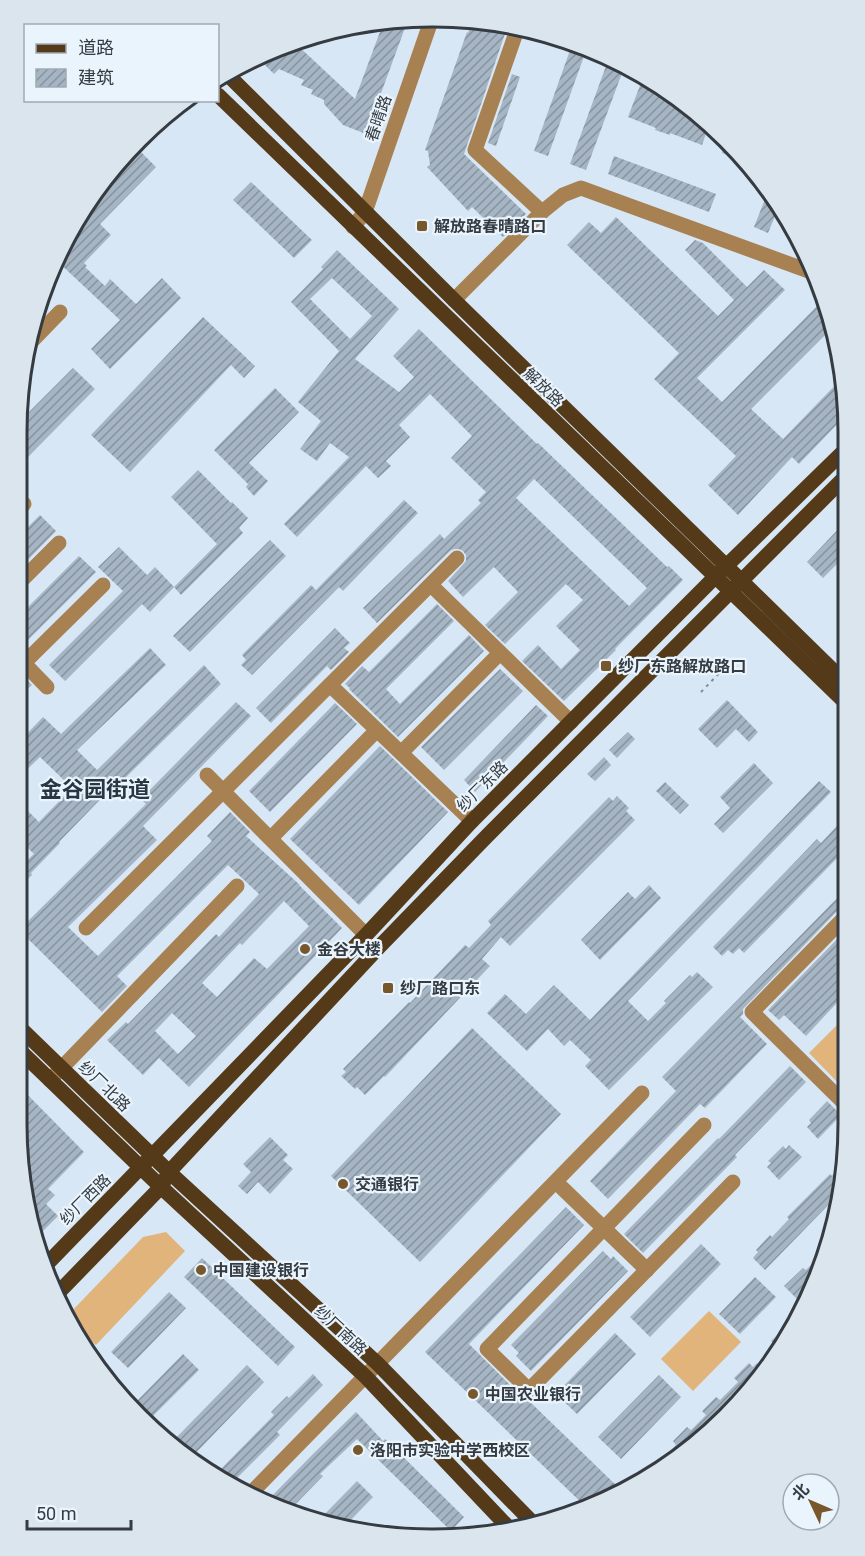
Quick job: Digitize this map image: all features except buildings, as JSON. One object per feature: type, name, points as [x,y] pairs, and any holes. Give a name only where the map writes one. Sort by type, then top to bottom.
[{"type":"main road","name":"解放路","points":[[233,80],[454,300],[838,675]]},
{"type":"main road","name":"解放路","points":[[219,95],[838,695]]},
{"type":"main road","name":"纱厂东路","points":[[152,1156],[366,935],[472,821],[838,457]]},
{"type":"main road","points":[[62,1288],[161,1187],[169,1172],[380,946],[838,484]]},
{"type":"main road","name":"纱厂北路","points":[[27,1035],[169,1172]]},
{"type":"main road","name":"纱厂北路","points":[[27,1058],[141,1168]]},
{"type":"main road","name":"纱厂西路","points":[[51,1259],[152,1156]]},
{"type":"main road","name":"纱厂南路","points":[[141,1168],[366,1377],[504,1523]]},
{"type":"main road","name":"纱厂南路","points":[[169,1172],[378,1364],[527,1517]]},
{"type":"street","name":"春晴路","points":[[353,227],[365,212],[429,27]]},
{"type":"street","points":[[515,36],[475,150],[542,212]]},
{"type":"street","points":[[454,300],[542,212],[563,195],[581,188],[803,269]]},
{"type":"street","points":[[40,333],[60,312]]},
{"type":"street","points":[[27,575],[59,543]]},
{"type":"street","points":[[86,928],[457,558]]},
{"type":"street","points":[[27,655],[103,585]]},
{"type":"street","points":[[430,585],[571,722]]},
{"type":"street","points":[[401,753],[500,653]]},
{"type":"street","points":[[27,666],[47,687]]},
{"type":"street","points":[[330,685],[472,821]]},
{"type":"street","points":[[271,838],[377,730]]},
{"type":"street","points":[[207,775],[366,935]]},
{"type":"street","points":[[50,1080],[237,886]]},
{"type":"street","points":[[838,924],[752,1012],[838,1096]]},
{"type":"street","points":[[256,1488],[642,1093]]},
{"type":"street","points":[[704,1125],[487,1349],[529,1390],[733,1182]]},
{"type":"street","points":[[556,1182],[647,1270]]},
{"type":"path","points":[[701,692],[731,661]]},
{"type":"shaded area","points":[[838,1024],[838,1083],[809,1053]]},
{"type":"shaded area","points":[[166,1232],[185,1251],[96,1345],[88,1337],[73,1310],[143,1237]]},
{"type":"shaded area","points":[[709,1311],[741,1342],[693,1391],[661,1359]]},
{"type":"place","name":"解放路春晴路口","points":[[422,226]]},
{"type":"place","name":"纱厂东路解放路口","points":[[606,666]]},
{"type":"place","name":"金谷大楼","points":[[305,949]]},
{"type":"place","name":"纱厂路口东","points":[[388,988]]},
{"type":"place","name":"交通银行","points":[[343,1184]]},
{"type":"place","name":"中国建设银行","points":[[201,1270]]},
{"type":"place","name":"中国农业银行","points":[[473,1394]]},
{"type":"place","name":"洛阳市实验中学西校区","points":[[358,1450]]},
{"type":"district","name":"金谷园街道","points":[[95,789]]}]
